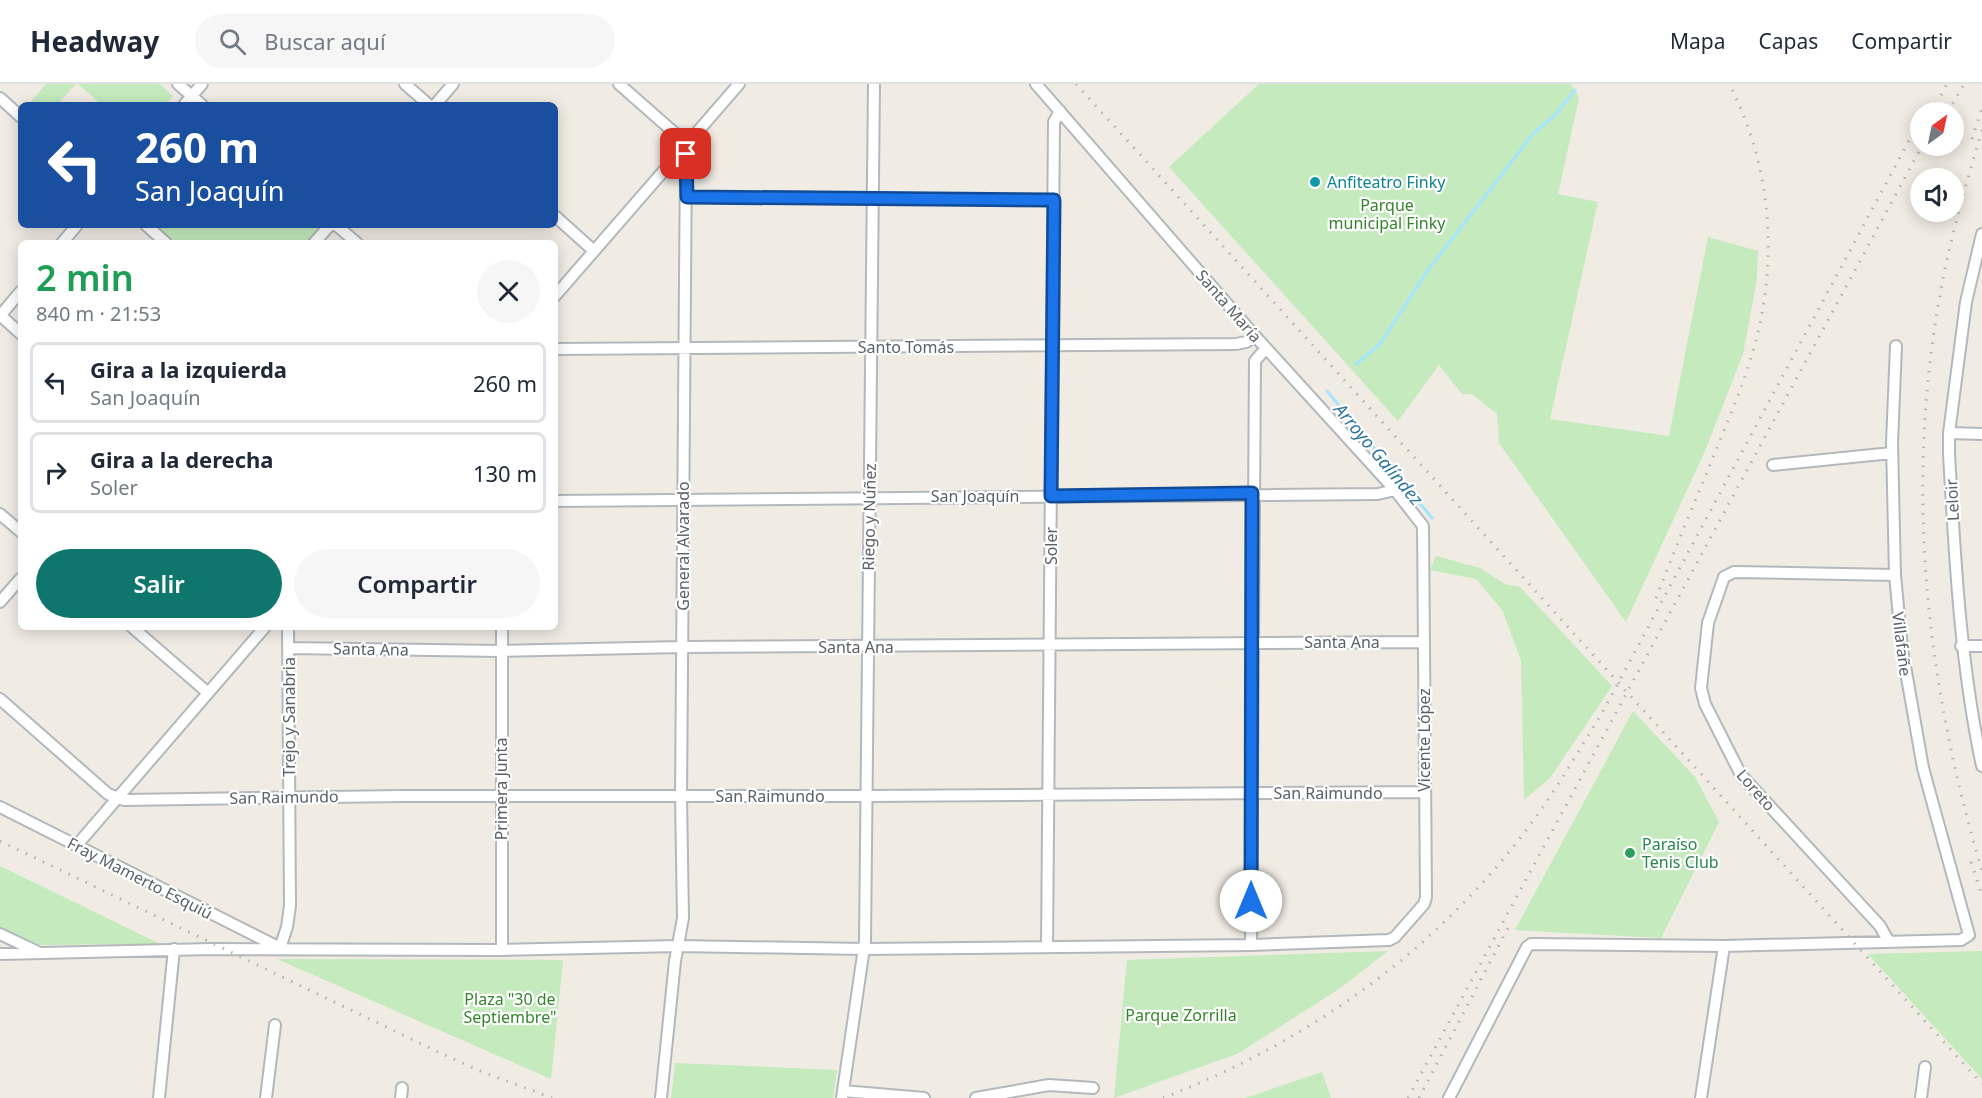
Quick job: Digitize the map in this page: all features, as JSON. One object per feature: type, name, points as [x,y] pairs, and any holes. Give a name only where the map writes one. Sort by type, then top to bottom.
[{"type":"street","points":[[178,84],[199,102]]},
{"type":"street","points":[[187,102],[202,84]]},
{"type":"street","points":[[405,84],[426,102]]},
{"type":"street","points":[[438,102],[453,84]]},
{"type":"street","points":[[619,84],[678,136],[684,145]]},
{"type":"street","points":[[558,293],[739,84]]},
{"type":"street","name":"Riego y Núñez","points":[[842,1095],[864,949],[868,796],[874,84]]},
{"type":"street","name":"Santa María","points":[[1036,84],[1255,336],[1395,490],[1423,526]]},
{"type":"street","points":[[0,98],[18,114]]},
{"type":"street","name":"Soler","points":[[1047,947],[1054,122],[1060,111]]},
{"type":"street","name":"General Alvarado","points":[[661,1098],[683,918],[681,796],[687,197],[684,145]]},
{"type":"street","points":[[687,197],[1054,200]]},
{"type":"street","points":[[558,219],[594,251]]},
{"type":"street","points":[[64,240],[74,228]]},
{"type":"street","points":[[149,228],[163,240]]},
{"type":"street","points":[[317,240],[327,228]]},
{"type":"street","points":[[340,228],[354,240]]},
{"type":"street","name":"Leloir","points":[[1982,234],[1949,434],[1961,646],[1982,766]]},
{"type":"street","points":[[18,295],[0,316],[18,331]]},
{"type":"street","name":"Santo Tomás","points":[[558,349],[685,350],[871,346],[1236,344],[1246,342],[1255,336]]},
{"type":"street","name":"Villafañe","points":[[1889,942],[1961,940],[1969,935],[1916,736],[1902,649],[1895,575],[1892,453],[1896,346]]},
{"type":"street","points":[[0,954],[279,948],[502,951],[678,946],[864,949],[1251,945],[1252,493],[1255,361],[1266,348]]},
{"type":"street","points":[[1949,434],[1982,434]]},
{"type":"street","points":[[1773,465],[1892,453]]},
{"type":"street","name":"San Joaquín","points":[[558,501],[1252,493],[1378,494],[1395,490]]},
{"type":"street","points":[[0,514],[18,529]]},
{"type":"street","name":"Vicente López","points":[[1251,945],[1389,940],[1395,937],[1424,904],[1423,526]]},
{"type":"street","name":"Loreto","points":[[1889,942],[1880,926],[1741,775],[1705,704],[1701,688],[1708,623],[1724,577],[1731,573],[1895,575]]},
{"type":"street","points":[[0,602],[18,581]]},
{"type":"street","points":[[135,630],[207,692]]},
{"type":"street","points":[[76,845],[262,630]]},
{"type":"street","name":"Trejo y Sanabria","points":[[279,948],[287,927],[290,906],[288,630]]},
{"type":"street","name":"Primera Junta","points":[[502,630],[502,951]]},
{"type":"street","name":"Santa Ana","points":[[289,648],[502,651],[682,647],[1424,642]]},
{"type":"street","points":[[1961,646],[1982,646]]},
{"type":"street","points":[[0,699],[116,798]]},
{"type":"street","name":"San Raimundo","points":[[116,798],[1048,796],[1424,792]]},
{"type":"street","name":"Fray Mamerto Esquiú","points":[[0,807],[279,948]]},
{"type":"street","points":[[0,934],[43,954]]},
{"type":"street","points":[[1449,1098],[1527,946],[1537,942],[1724,945],[1889,942]]},
{"type":"street","points":[[1701,1098],[1724,945]]},
{"type":"street","points":[[159,1098],[174,949]]},
{"type":"street","points":[[266,1098],[275,1025]]},
{"type":"street","points":[[1921,1098],[1925,1067]]},
{"type":"street","points":[[976,1098],[1049,1085],[1093,1088]]},
{"type":"street","points":[[842,1095],[924,1098]]},
{"type":"green space","points":[[46,84],[76,84],[60,102],[31,102]]},
{"type":"green space","points":[[78,84],[160,84],[173,96],[168,102],[99,102]]},
{"type":"green space","name":"Parque municipal Finky","points":[[1259,84],[1571,84],[1579,98],[1558,194],[1598,202],[1550,419],[1669,436],[1708,237],[1758,251],[1757,278],[1743,354],[1705,451],[1626,622],[1499,443],[1497,414],[1472,394],[1462,394],[1439,365],[1398,421],[1169,167]]},
{"type":"green space","points":[[149,228],[327,228],[317,240],[163,240]]},
{"type":"green space","points":[[1436,556],[1480,568],[1505,584],[1520,587],[1612,686],[1550,778],[1524,800],[1521,661],[1503,611],[1476,579],[1430,570]]},
{"type":"green space","name":"Paraíso Tenis Club","points":[[1633,711],[1695,777],[1719,822],[1661,938],[1515,930]]},
{"type":"green space","points":[[0,866],[160,944],[36,945],[0,927]]},
{"type":"green space","name":"Parque Zorrilla","points":[[1388,951],[1339,989],[1237,1054],[1114,1098],[1127,960]]},
{"type":"green space","points":[[1982,951],[1982,1079],[1868,954]]},
{"type":"green space","name":"Plaza \"30 de Septiembre\"","points":[[277,959],[563,960],[551,1079]]},
{"type":"green space","points":[[675,1063],[837,1070],[833,1098],[671,1098]]},
{"type":"green space","points":[[1322,1072],[1331,1098],[1245,1098]]},
{"type":"waterway","name":"Arroyo Galíndez","points":[[1356,364],[1380,344],[1428,270],[1533,134],[1555,115],[1575,90]]},
{"type":"waterway","name":"Arroyo Galíndez","points":[[1327,391],[1432,518]]},
{"type":"railway","points":[[1076,84],[1982,1084]]},
{"type":"railway","points":[[1656,598],[1743,382],[1761,318],[1766,284],[1767,215],[1762,181],[1755,148],[1729,84]]},
{"type":"railway","points":[[1937,102],[1947,84]]},
{"type":"railway","points":[[1954,102],[1964,84]]},
{"type":"railway","points":[[1972,139],[1982,108]]},
{"type":"railway","points":[[1982,130],[1955,226],[1942,284],[1930,358],[1924,432],[1923,506],[1926,580],[1934,653],[1946,726],[1962,799],[1982,871]]},
{"type":"railway","points":[[1163,1098],[1264,1052],[1357,994],[1401,961],[1442,924],[1481,885],[1529,827],[1602,713],[1910,139]]},
{"type":"railway","points":[[1408,1098],[1917,156]]},
{"type":"railway","points":[[0,841],[434,1050],[480,1071],[552,1098]]},
{"type":"railway","points":[[1971,862],[1982,896]]},
{"type":"railway","points":[[1419,1098],[1510,924]]},
{"type":"place","name":"Anfiteatro Finky","points":[[1315,182]]},
{"type":"place","name":"Paraíso Tenis Club","points":[[1630,853]]},
{"type":"route","points":[[686,154],[687,197],[1054,200],[1051,496],[1252,493],[1251,901]]}]
